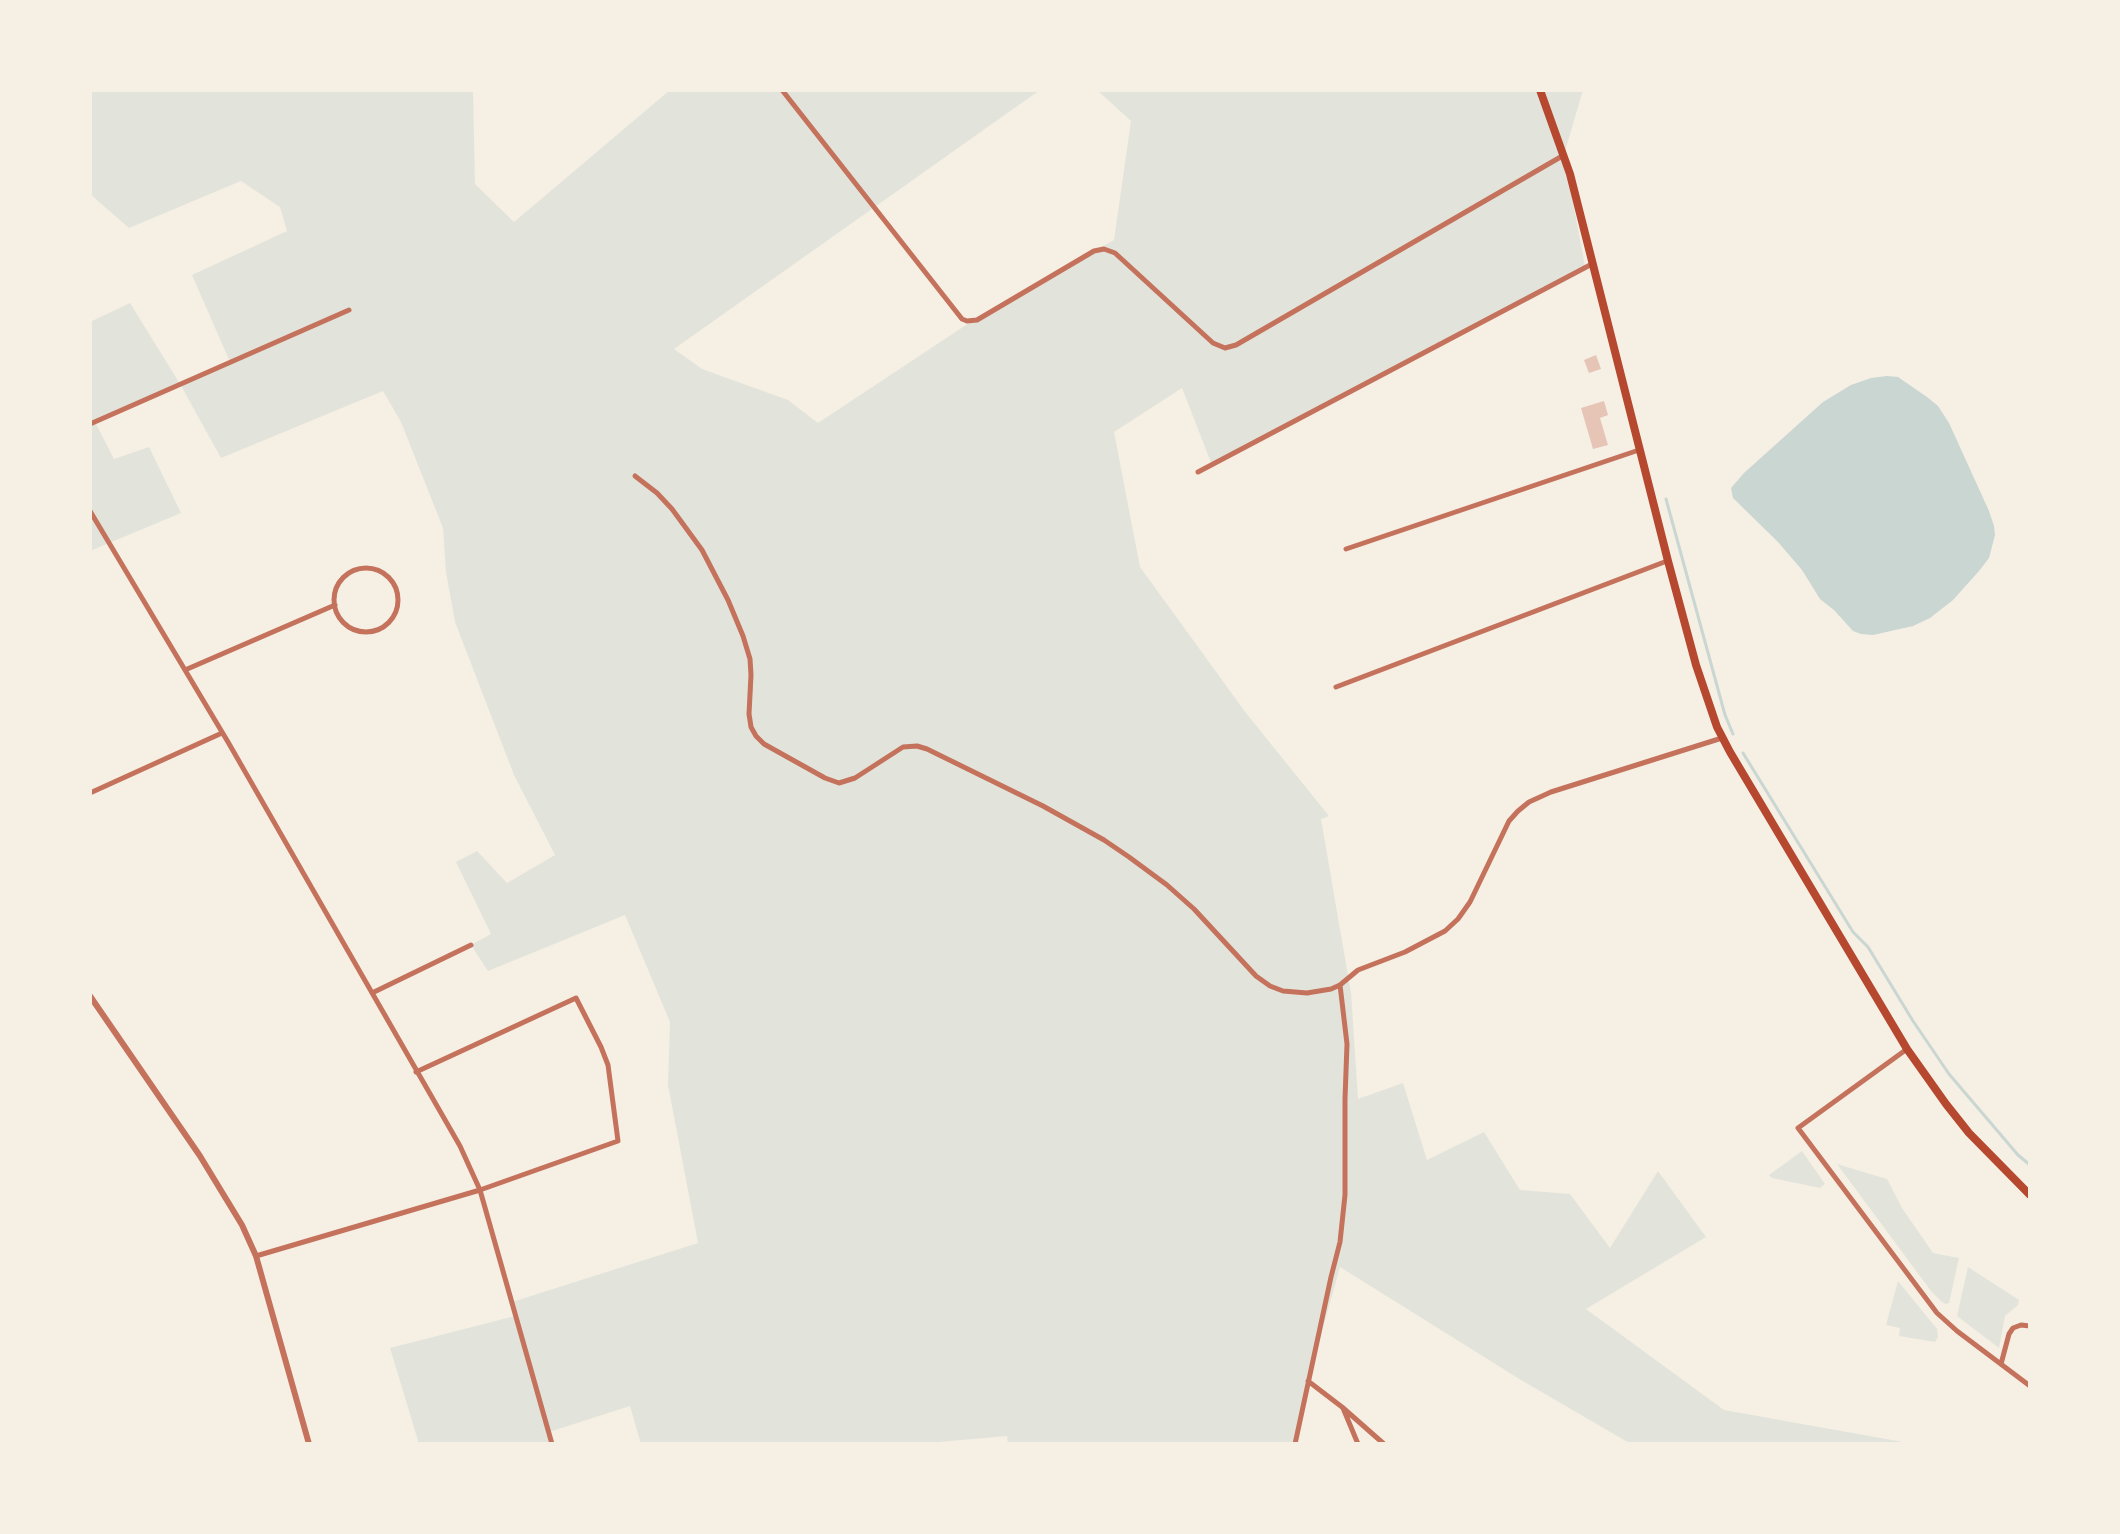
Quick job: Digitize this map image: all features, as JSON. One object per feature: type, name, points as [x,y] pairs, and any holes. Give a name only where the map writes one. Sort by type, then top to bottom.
[{"type":"main road","points":[[1540,90],[1564,155],[1668,561],[1699,675],[1722,737],[1907,1049],[1969,1133],[2030,1195]]},
{"type":"street","points":[[782,90],[962,319],[977,320],[1094,251],[1104,249],[1115,253],[1213,343],[1225,348],[1236,345],[1564,155]]},
{"type":"street","points":[[1198,472],[1593,263]]},
{"type":"street","points":[[90,424],[349,310]]},
{"type":"street","points":[[1346,549],[1640,450]]},
{"type":"street","points":[[635,476],[661,496],[689,531],[728,600],[750,659],[749,714],[751,727],[758,739],[839,783],[855,778],[903,747],[924,747],[1033,800],[1129,857],[1189,904],[1252,972],[1270,986],[1288,992],[1326,991],[1340,985],[1358,970],[1433,939],[1452,925],[1470,902],[1506,827],[1529,802],[1551,792],[1722,737]]},
{"type":"street","points":[[90,511],[460,1146],[480,1190],[552,1444]]},
{"type":"street","points":[[1336,687],[1668,561]]},
{"type":"street","points":[[359,569],[378,570],[393,582],[397,591],[396,611],[391,620],[374,631],[353,629],[338,615],[335,605],[335,596],[343,579],[359,569]]},
{"type":"street","points":[[185,670],[335,605]]},
{"type":"street","points":[[90,793],[222,733]]},
{"type":"street","points":[[372,993],[471,945]]},
{"type":"street","points":[[1295,1444],[1340,1242],[1345,1195],[1347,1044],[1340,985]]},
{"type":"street","points":[[90,996],[200,1156],[242,1225],[256,1256],[309,1444]]},
{"type":"street","points":[[256,1256],[480,1190],[618,1141],[608,1065],[576,998],[416,1072]]},
{"type":"street","points":[[1907,1049],[1798,1128],[1937,1313],[2030,1386]]},
{"type":"street","points":[[2001,1364],[2010,1331],[2018,1325],[2030,1326]]},
{"type":"street","points":[[1308,1381],[1384,1444]]},
{"type":"street","points":[[1342,1407],[1358,1444]]},
{"type":"shaded area","points":[[90,90],[473,90],[475,184],[514,222],[670,90],[1040,90],[674,349],[702,369],[788,400],[818,423],[972,321],[1114,240],[1131,121],[1097,90],[1583,90],[1564,155],[1585,266],[1212,465],[1182,388],[1114,432],[1140,567],[1246,713],[1329,816],[1321,819],[1351,993],[1358,1099],[1403,1083],[1427,1160],[1484,1132],[1520,1190],[1570,1194],[1610,1248],[1658,1171],[1706,1237],[1586,1309],[1724,1410],[1914,1444],[1631,1444],[1521,1380],[1340,1267],[1308,1381],[1295,1444],[1008,1444],[1007,1436],[916,1444],[641,1444],[630,1406],[549,1432],[551,1444],[419,1444],[390,1348],[515,1316],[512,1302],[698,1243],[668,1085],[670,1022],[625,915],[488,971],[471,945],[491,934],[456,862],[477,851],[507,883],[555,855],[514,775],[455,622],[446,572],[443,528],[401,422],[383,391],[221,458],[180,384],[230,362],[192,275],[287,231],[280,207],[241,181],[129,228],[90,194]]},
{"type":"shaded area","points":[[130,303],[180,384],[95,422],[114,459],[149,447],[181,513],[90,551],[90,322]]},
{"type":"shaded area","points":[[1887,376],[1898,377],[1938,406],[1949,423],[1989,511],[1995,535],[1989,558],[1953,600],[1930,618],[1913,626],[1873,635],[1853,631],[1820,599],[1802,570],[1778,542],[1733,498],[1731,488],[1823,402],[1851,385]]},
{"type":"shaded area","points":[[1802,1151],[1825,1184],[1820,1188],[1769,1175]]},
{"type":"shaded area","points":[[1837,1164],[1887,1179],[1902,1208],[1933,1253],[1959,1258],[1949,1303],[1942,1302],[1931,1291]]},
{"type":"shaded area","points":[[1968,1267],[2019,1300],[2018,1305],[2005,1316],[1999,1348],[1957,1316]]},
{"type":"shaded area","points":[[1898,1281],[1937,1329],[1935,1342],[1899,1336],[1900,1328],[1886,1325]]},
{"type":"building","points":[[1596,355],[1601,369],[1589,373],[1584,360]]},
{"type":"building","points":[[1604,401],[1608,415],[1600,418],[1608,445],[1593,449],[1581,408]]},
{"type":"waterway","points":[[1666,499],[1725,715],[1733,734]]},
{"type":"waterway","points":[[1743,753],[1853,932],[1868,947],[1949,1074],[2030,1165]]}]
